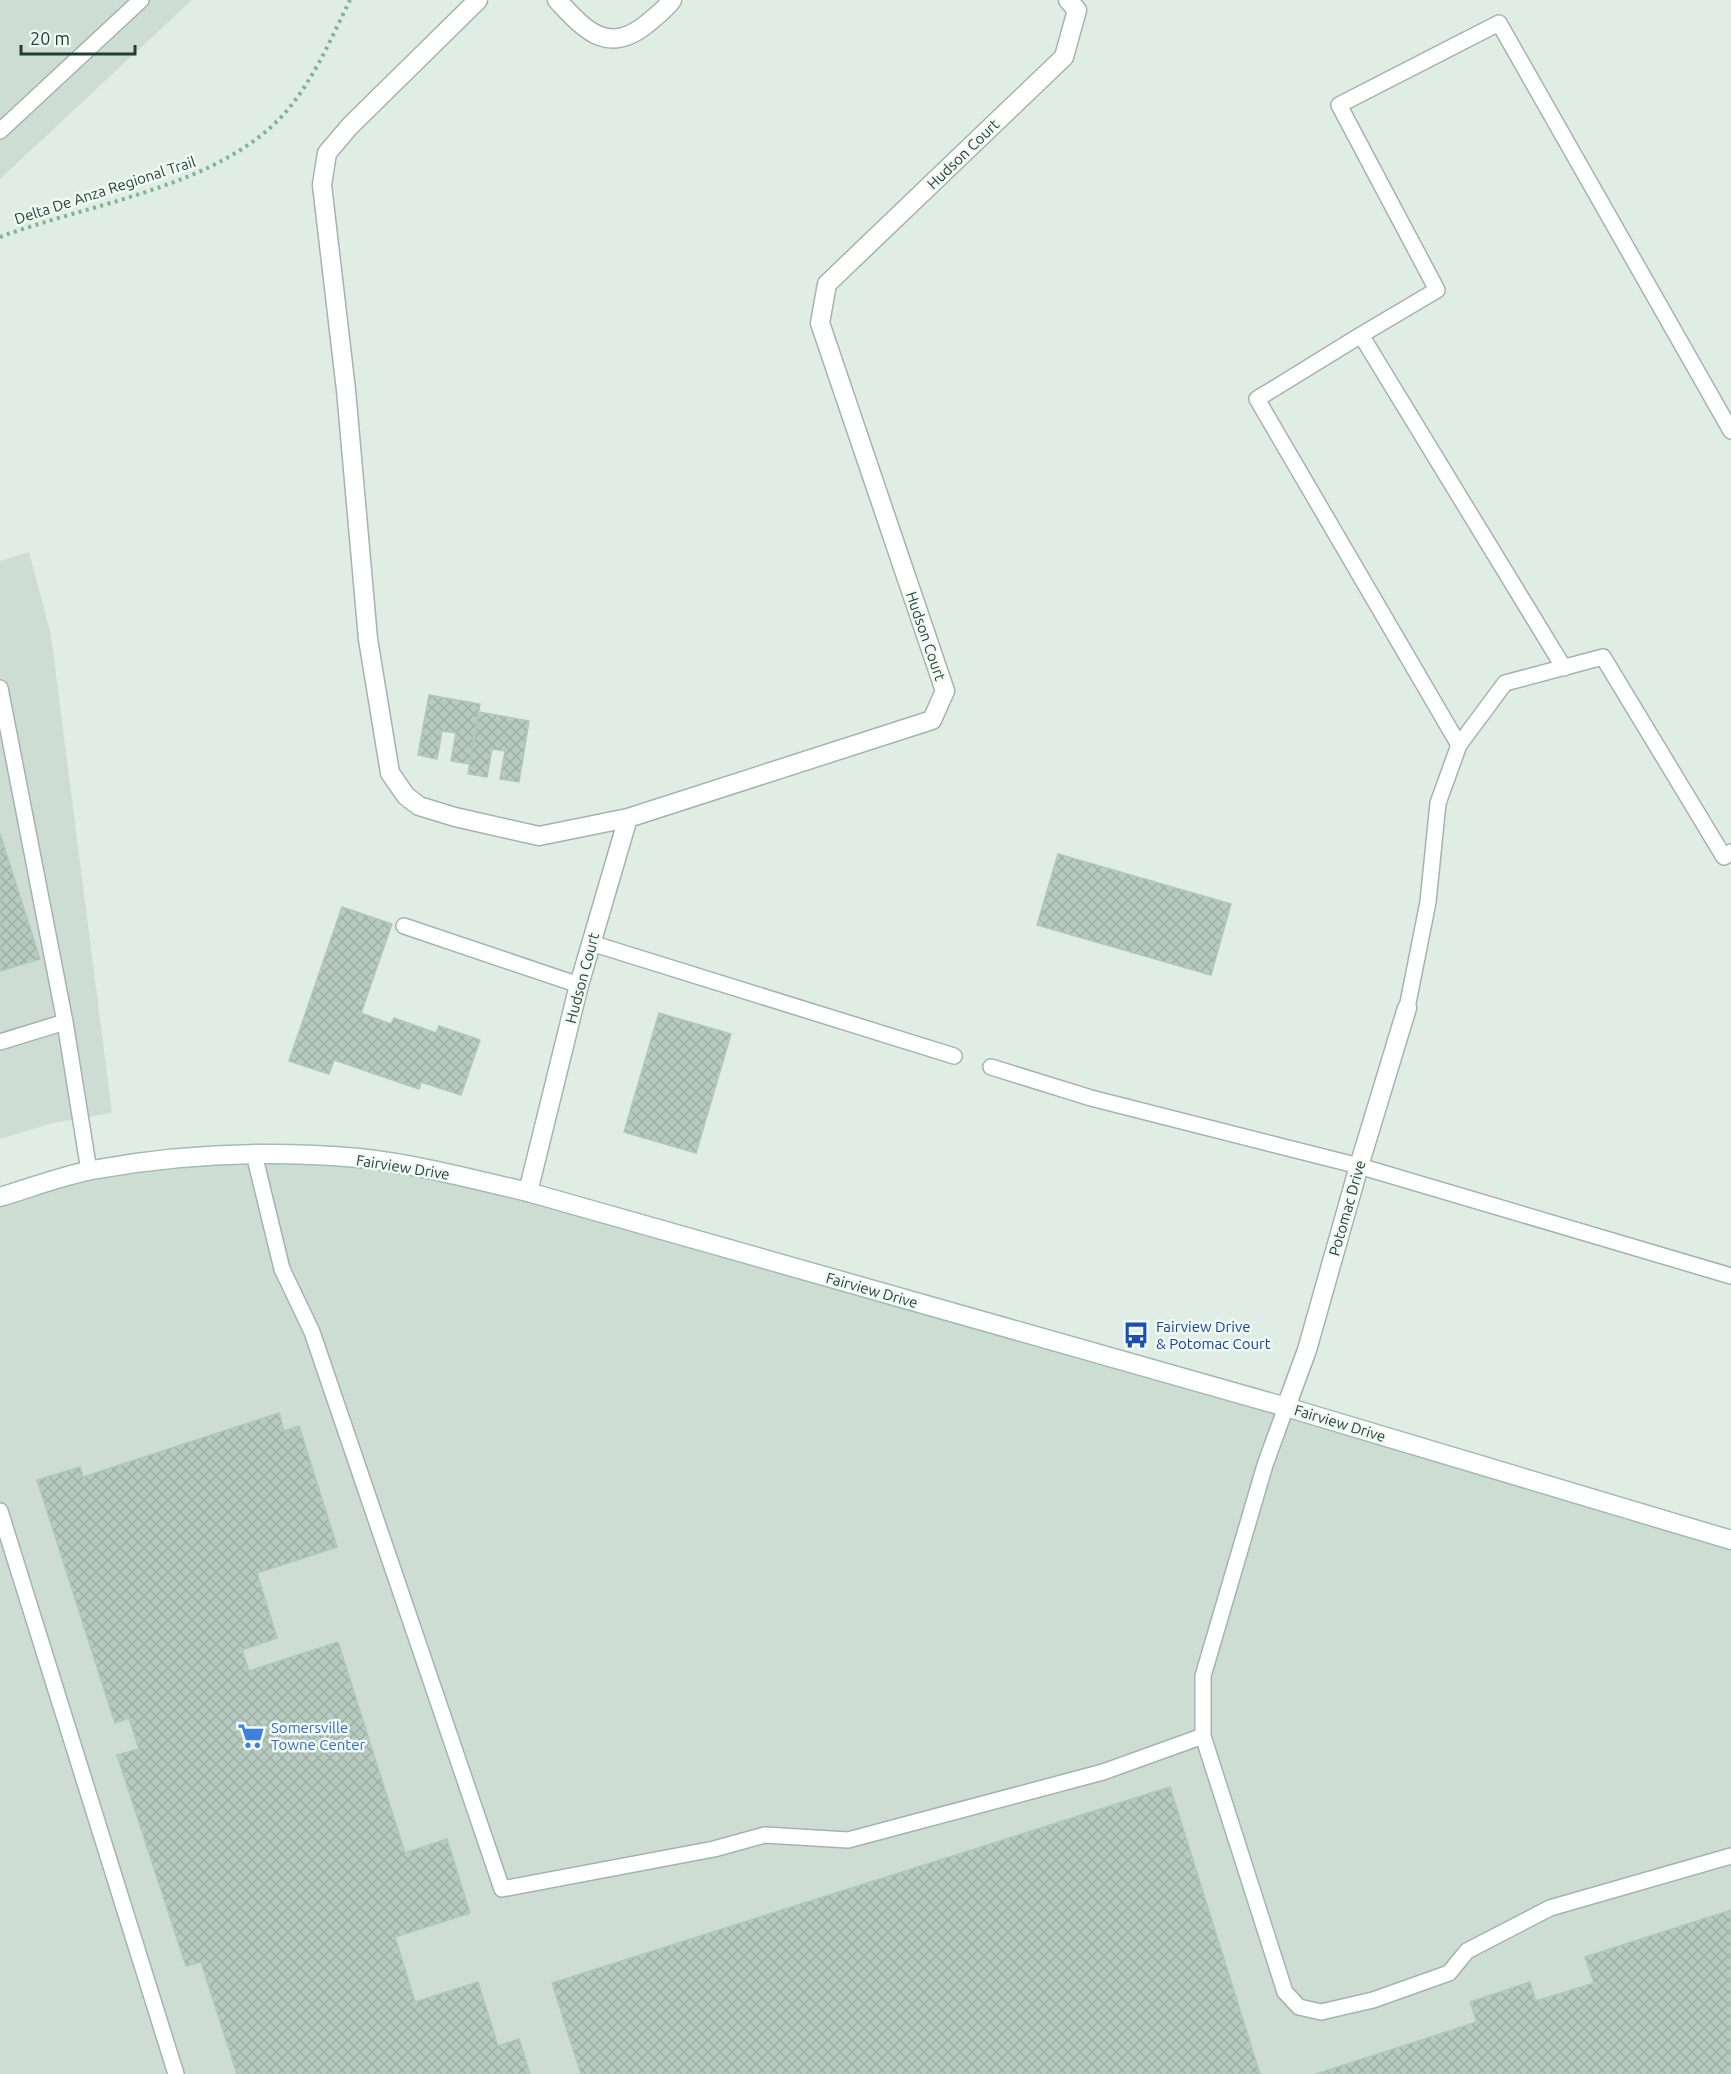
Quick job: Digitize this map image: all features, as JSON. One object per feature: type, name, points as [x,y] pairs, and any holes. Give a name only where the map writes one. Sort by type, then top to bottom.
[{"type":"street","points":[[477,0],[350,126],[327,153],[322,185],[346,390],[368,639],[390,773],[406,796],[419,806],[455,817],[539,836],[628,818]]},
{"type":"street","points":[[557,0],[583,27],[604,38],[619,40],[632,36],[672,0]]},
{"type":"street","name":"Hudson Court","points":[[528,1192],[579,985],[628,818],[932,720],[945,691],[820,323],[827,284],[1064,57],[1077,10],[1068,0]]},
{"type":"street","name":"Potomac Drive","points":[[1286,1407],[1307,1350],[1407,1008]]},
{"type":"street","name":"Fairview Drive","points":[[0,1197],[89,1171],[180,1158],[254,1154],[360,1158],[429,1169],[528,1192],[1286,1407],[1731,1540]]},
{"type":"lane","points":[[0,130],[141,0]]},
{"type":"lane","points":[[1459,745],[1257,399],[1437,290],[1339,105],[1499,23],[1731,431]]},
{"type":"lane","points":[[1361,335],[1564,668]]},
{"type":"lane","points":[[1407,1008],[1428,902],[1438,803],[1459,745],[1505,683],[1603,657],[1724,857],[1731,852]]},
{"type":"lane","points":[[0,688],[65,1022],[89,1171]]},
{"type":"lane","points":[[404,926],[579,985]]},
{"type":"lane","points":[[591,943],[954,1056]]},
{"type":"lane","points":[[0,1042],[65,1022]]},
{"type":"lane","points":[[991,1067],[1091,1098],[1359,1166],[1731,1276]]},
{"type":"lane","points":[[254,1154],[282,1269],[312,1332],[502,1889],[692,1854],[765,1835],[809,1835],[848,1840],[1103,1772],[1203,1736]]},
{"type":"lane","points":[[1286,1407],[1265,1465],[1203,1676],[1203,1736],[1285,1992],[1299,2007],[1321,2012],[1373,2000],[1423,1983],[1449,1973],[1467,1951],[1550,1908],[1731,1856]]},
{"type":"lane","points":[[0,1511],[176,2074]]},
{"type":"path","name":"Delta De Anza Regional Trail","points":[[0,237],[65,214],[169,183],[228,160],[248,147],[285,112],[303,88],[318,64],[350,0]]},
{"type":"shaded area","points":[[0,0],[192,0],[0,179]]},
{"type":"shaded area","points":[[29,552],[51,635],[112,1113],[53,1123],[0,1139],[0,561]]},
{"type":"shaded area","points":[[180,1158],[429,1169],[1731,1540],[1731,2074],[0,2074],[0,1197]]},
{"type":"building","points":[[429,695],[480,704],[469,764],[451,761],[456,733],[442,731],[437,759],[418,755]]},
{"type":"building","points":[[479,712],[529,721],[519,782],[500,779],[505,751],[492,749],[487,777],[468,774]]},
{"type":"building","points":[[0,834],[40,959],[0,971]]},
{"type":"building","points":[[1058,854],[1231,904],[1211,975],[1037,925]]},
{"type":"building","points":[[342,907],[392,924],[361,1013],[391,1024],[394,1018],[436,1033],[439,1026],[480,1040],[461,1095],[421,1082],[419,1089],[334,1060],[329,1074],[289,1061]]},
{"type":"building","points":[[659,1013],[731,1034],[696,1153],[624,1132]]},
{"type":"building","name":"Somersville Towne Center","points":[[279,1413],[284,1431],[299,1426],[337,1547],[257,1573],[277,1638],[242,1650],[249,1671],[338,1642],[405,1853],[447,1839],[470,1913],[395,1937],[415,2002],[478,1982],[498,2046],[519,2039],[530,2074],[237,2074],[201,1962],[186,1966],[117,1755],[139,1749],[129,1718],[115,1723],[37,1480],[80,1467],[83,1477]]},
{"type":"building","points":[[1170,1787],[1260,2074],[581,2074],[552,1983]]},
{"type":"building","points":[[1731,1910],[1731,2074],[1316,2074],[1477,2022],[1470,2002],[1530,1982],[1536,2001],[1594,1983],[1585,1957]]},
{"type":"place","name":"Fairview Drive & Potomac Court","points":[[1136,1335]]},
{"type":"place","name":"Somersville Towne Center","points":[[251,1736]]}]
